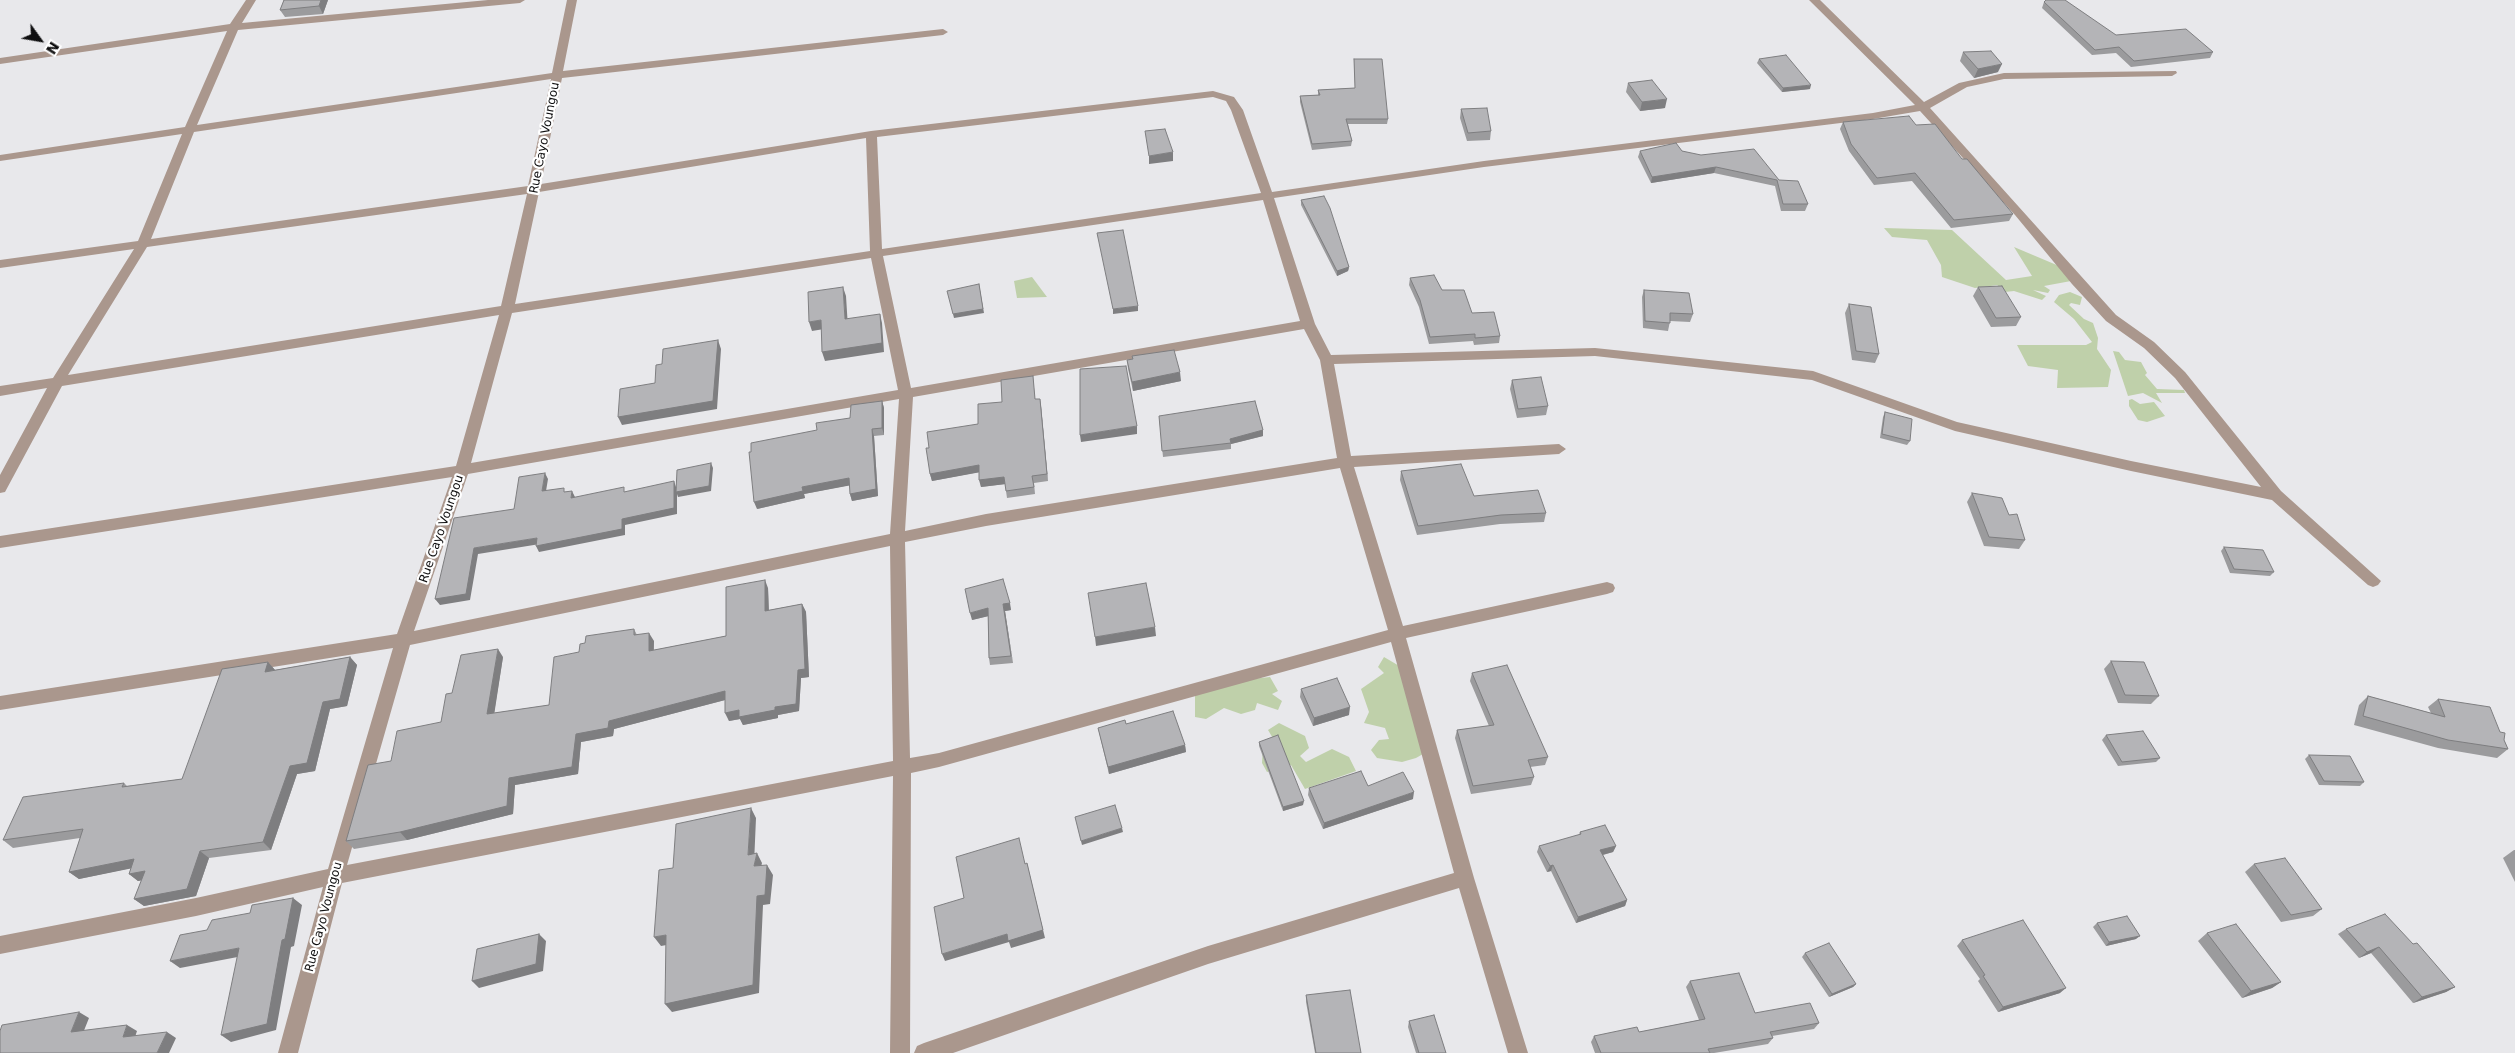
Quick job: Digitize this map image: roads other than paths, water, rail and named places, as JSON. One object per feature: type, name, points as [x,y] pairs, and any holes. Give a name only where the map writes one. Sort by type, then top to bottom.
[{"type":"street","points":[[0,488],[57,382],[143,244],[234,27],[251,0]]},
{"type":"street","points":[[0,61],[234,27],[520,0]]},
{"type":"street","name":"Rue Cayo Voungou","points":[[288,1053],[335,876],[404,640],[462,470],[517,272],[572,0]]},
{"type":"street","points":[[1814,0],[1924,107],[2019,212],[2076,281],[2111,318],[2149,345],[2180,375],[2276,495],[2373,581]]},
{"type":"street","points":[[0,158],[557,75],[943,32]]},
{"type":"street","points":[[0,391],[507,309],[1484,164],[1924,107],[1963,85],[2004,76],[2172,73]]},
{"type":"street","points":[[0,264],[534,189],[871,134],[1213,94],[1230,99],[1237,110],[1268,197],[1308,324],[1327,360],[1345,462],[1397,634],[1465,878],[1518,1053]]},
{"type":"street","points":[[871,134],[876,254],[906,395],[897,537],[902,767],[900,1053]]},
{"type":"street","points":[[0,542],[462,470],[906,395],[1308,324]]},
{"type":"street","points":[[1327,360],[1595,352],[1813,376],[1955,426],[2132,466],[2276,495]]},
{"type":"street","points":[[0,704],[404,640],[986,520],[1345,462],[1559,449]]},
{"type":"street","points":[[0,945],[196,907],[335,876],[939,760],[1397,634],[1607,588]]},
{"type":"street","points":[[924,1053],[1208,955],[1465,878]]}]
